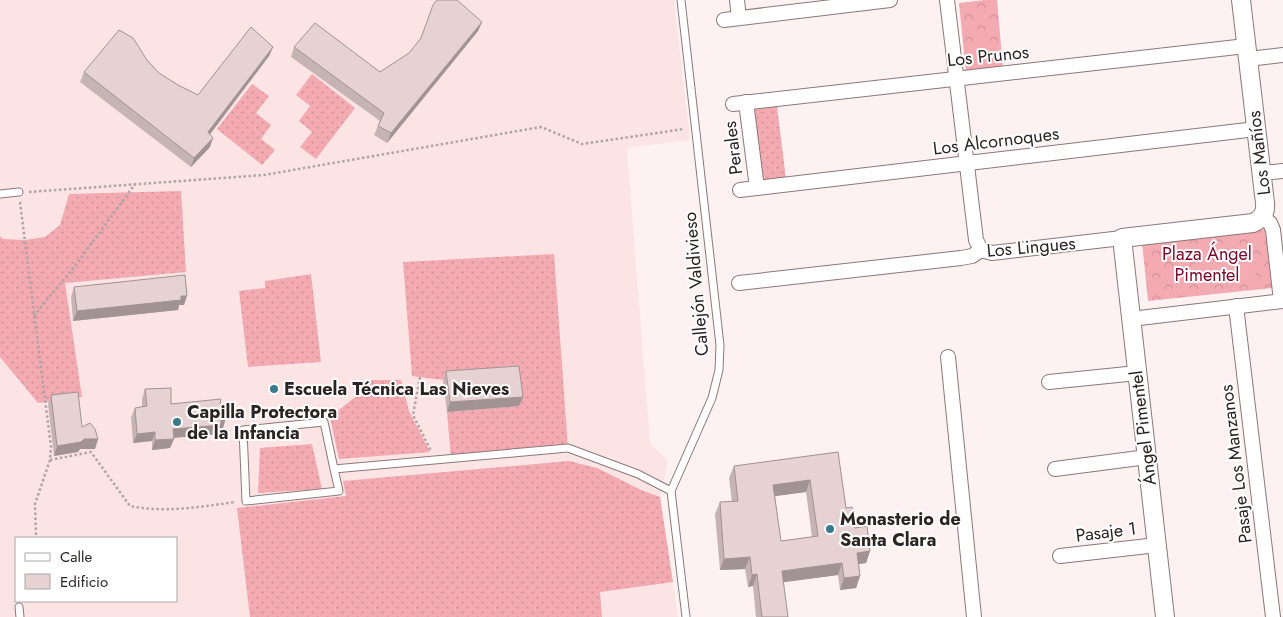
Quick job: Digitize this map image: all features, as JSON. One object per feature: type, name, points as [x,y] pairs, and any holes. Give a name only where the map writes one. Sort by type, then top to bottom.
[{"type":"street","points":[[737,0],[739,18]]},
{"type":"street","points":[[724,20],[890,0]]},
{"type":"street","points":[[947,0],[976,244],[981,250]]},
{"type":"street","name":"Los Mañíos","points":[[1241,0],[1265,208],[1262,217],[1270,223],[1273,230],[1281,294]]},
{"type":"street","name":"Los Prunos","points":[[740,103],[957,79],[1247,52],[1283,55]]},
{"type":"street","name":"Perales","points":[[740,103],[757,188]]},
{"type":"street","name":"Los Alcornoques","points":[[740,190],[1256,129]]},
{"type":"street","points":[[1261,173],[1283,171]]},
{"type":"street","name":"Los Lingues","points":[[739,283],[961,258],[972,256],[981,250],[992,253],[1253,223],[1262,217]]},
{"type":"street","name":"Ángel Pimentel","points":[[1122,238],[1165,617]]},
{"type":"street","points":[[1131,319],[1236,306],[1281,294]]},
{"type":"street","name":"Pasaje Los Manzanos","points":[[1236,306],[1273,617]]},
{"type":"street","points":[[948,357],[974,617]]},
{"type":"street","points":[[1049,382],[1137,373]]},
{"type":"street","points":[[1055,469],[1147,457]]},
{"type":"street","name":"Pasaje 1","points":[[1060,556],[1157,545]]},
{"type":"lane","name":"Callejón Valdivieso","points":[[671,491],[712,398],[719,370],[720,344],[680,0]]},
{"type":"lane","points":[[0,194],[19,192]]},
{"type":"lane","points":[[324,422],[334,469],[339,491],[246,501],[243,430],[324,422]]},
{"type":"lane","points":[[334,469],[568,448],[638,474],[671,491],[686,617]]},
{"type":"lane","points":[[19,607],[20,617]]},
{"type":"path","points":[[36,537],[35,504],[50,460],[51,447],[19,192],[264,175],[542,127],[582,144],[696,127]]},
{"type":"path","points":[[34,316],[78,262],[135,184]]},
{"type":"path","points":[[420,377],[413,415],[436,461]]},
{"type":"path","points":[[50,460],[91,452],[130,506],[147,509],[189,508],[246,501]]},
{"type":"shaded area","points":[[0,0],[674,0],[690,140],[627,148],[650,443],[668,461],[660,497],[678,617],[0,617]]},
{"type":"green space","points":[[997,0],[1003,68],[966,73],[959,3]]},
{"type":"green space","points":[[312,74],[355,108],[316,159],[300,147],[312,132],[299,121],[310,106],[296,95]]},
{"type":"green space","points":[[252,84],[269,96],[256,113],[271,125],[261,139],[275,150],[262,165],[217,129]]},
{"type":"green space","points":[[777,106],[786,179],[763,182],[754,109]]},
{"type":"green space","points":[[181,191],[186,272],[65,283],[82,397],[38,403],[0,357],[0,236],[3,239],[25,240],[45,237],[60,225],[69,194]]},
{"type":"green space","name":"Plaza Ángel Pimentel","points":[[1265,229],[1272,288],[1148,301],[1142,242]]},
{"type":"green space","points":[[1252,245],[1256,277],[1198,284],[1194,252]]},
{"type":"green space","points":[[554,254],[568,448],[451,459],[447,412],[519,406],[443,380],[412,376],[403,262]]},
{"type":"green space","points":[[311,274],[321,362],[248,367],[239,291],[265,288],[265,281]]},
{"type":"green space","points":[[365,380],[401,380],[409,411],[430,452],[339,459],[330,417],[364,390]]},
{"type":"green space","points":[[312,444],[322,489],[258,493],[260,448]]},
{"type":"green space","points":[[569,461],[597,468],[641,490],[660,497],[673,582],[600,592],[602,617],[250,617],[237,508],[346,496],[343,481]]},
{"type":"building","points":[[437,0],[457,0],[482,22],[391,133],[378,126],[384,113],[294,47],[315,23],[380,72],[409,53],[421,38],[433,5]]},
{"type":"building","points":[[251,27],[273,47],[208,132],[213,138],[194,158],[84,72],[119,30],[133,38],[147,60],[159,73],[198,95]]},
{"type":"building","points":[[185,275],[187,296],[181,296],[181,300],[77,311],[74,287]]},
{"type":"building","points":[[519,366],[523,397],[450,402],[446,371]]},
{"type":"building","name":"Capilla Protectora de la Infancia","points":[[171,388],[171,404],[221,399],[220,405],[226,406],[226,418],[221,419],[221,425],[173,429],[174,439],[155,440],[155,432],[137,434],[135,408],[147,406],[145,389]]},
{"type":"building","points":[[78,392],[82,427],[90,423],[95,429],[98,439],[84,439],[81,442],[57,446],[51,395]]},
{"type":"building","name":"Monasterio de Santa Clara","points":[[838,452],[846,508],[852,507],[855,528],[867,526],[870,551],[857,553],[860,576],[844,578],[842,563],[782,571],[788,617],[762,617],[757,574],[752,575],[750,557],[724,559],[720,502],[738,501],[734,466]],"holes":[[[810,480],[818,536],[781,541],[773,485]]]},
{"type":"place","name":"Escuela Técnica Las Nieves","points":[[274,389]]},
{"type":"place","name":"Capilla Protectora de la Infancia","points":[[177,422]]},
{"type":"place","name":"Monasterio de Santa Clara","points":[[830,529]]}]
